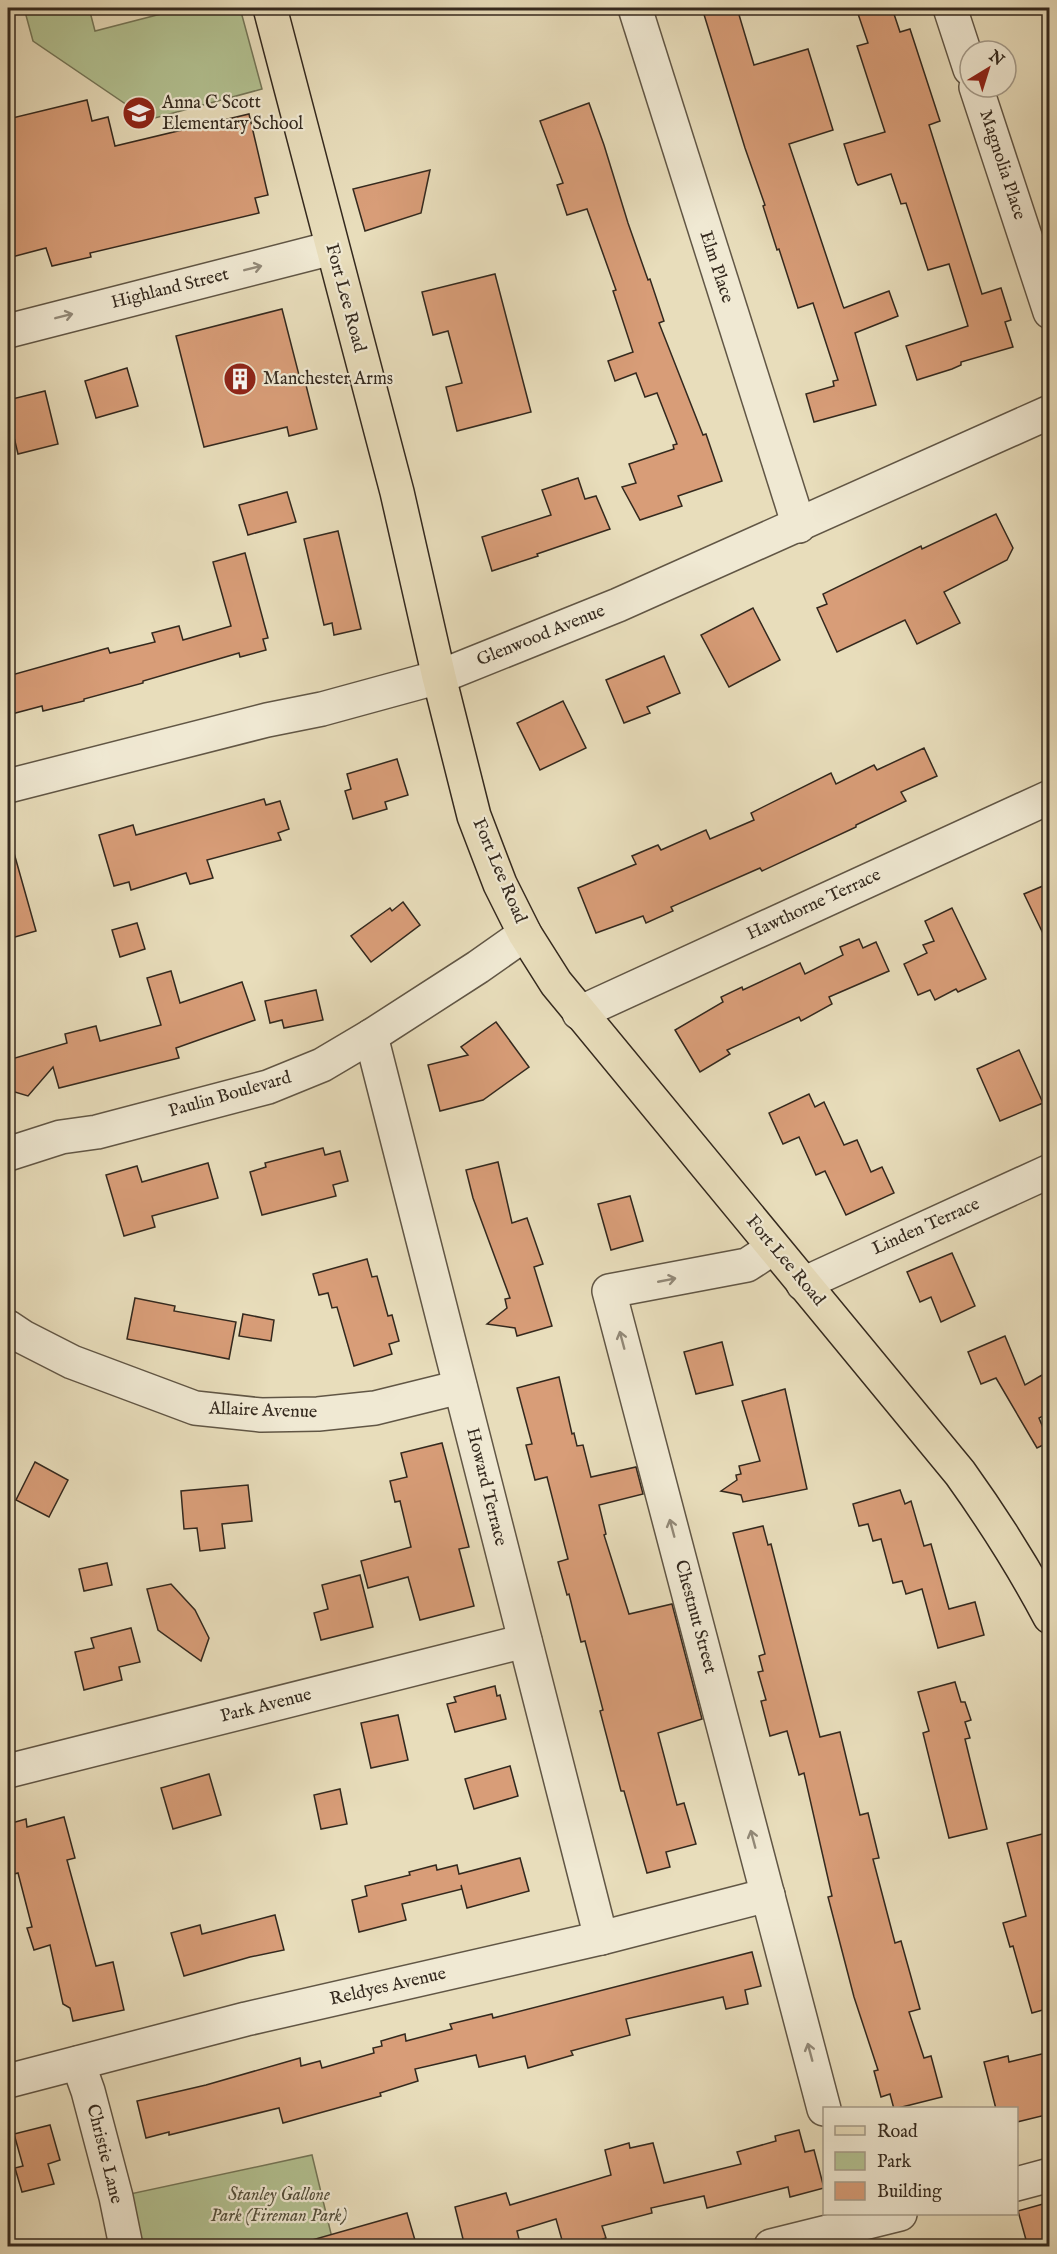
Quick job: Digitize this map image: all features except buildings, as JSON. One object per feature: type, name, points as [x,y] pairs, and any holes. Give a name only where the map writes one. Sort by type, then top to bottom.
[{"type":"main road","name":"Fort Lee Road","points":[[270,8],[397,492],[439,677],[474,816],[500,884],[525,934],[556,983],[960,1473],[997,1525],[1040,1575],[1050,1617]]},
{"type":"street","name":"Elm Place","points":[[635,8],[798,526]]},
{"type":"street","points":[[950,8],[960,39]]},
{"type":"street","name":"Magnolia Place","points":[[980,99],[1050,312]]},
{"type":"street","name":"Highland Street","points":[[8,331],[332,248]]},
{"type":"street","name":"Glenwood Avenue","points":[[8,786],[267,720],[322,709],[439,677],[618,605],[1050,412]]},
{"type":"street","name":"Hawthorne Terrace","points":[[579,1012],[1050,797]]},
{"type":"street","name":"Paulin Boulevard","points":[[8,1154],[61,1137],[97,1131],[268,1087],[322,1065],[478,967],[525,934]]},
{"type":"street","name":"Howard Terrace","points":[[371,1036],[601,1938]]},
{"type":"street","name":"Linden Terrace","points":[[803,1284],[1050,1171]]},
{"type":"street","name":"Chestnut Street","points":[[773,1248],[747,1265],[609,1291],[824,2107]]},
{"type":"street","name":"Allaire Avenue","points":[[8,1327],[72,1362],[195,1408],[261,1415],[318,1414],[375,1408],[460,1387]]},
{"type":"street","name":"Park Avenue","points":[[8,1771],[525,1641]]},
{"type":"street","name":"Reldyes Avenue","points":[[8,2081],[246,2019],[601,1938],[768,1895]]},
{"type":"street","name":"Christie Lane","points":[[78,2063],[88,2091],[126,2247]]},
{"type":"street","points":[[1018,2184],[1050,2175]]},
{"type":"street","points":[[771,2247],[854,2219],[891,2215]]},
{"type":"green space","points":[[24,8],[89,8],[95,31],[184,8],[240,8],[262,89],[155,118],[144,108],[133,109],[33,41]]},
{"type":"green space","name":"Stanley Gallone Park (Fireman Park)","points":[[312,2155],[334,2246],[126,2246],[116,2197]]},
{"type":"place","name":"Anna C Scott Elementary School","points":[[139,113]]},
{"type":"place","name":"Manchester Arms","points":[[240,379]]}]
